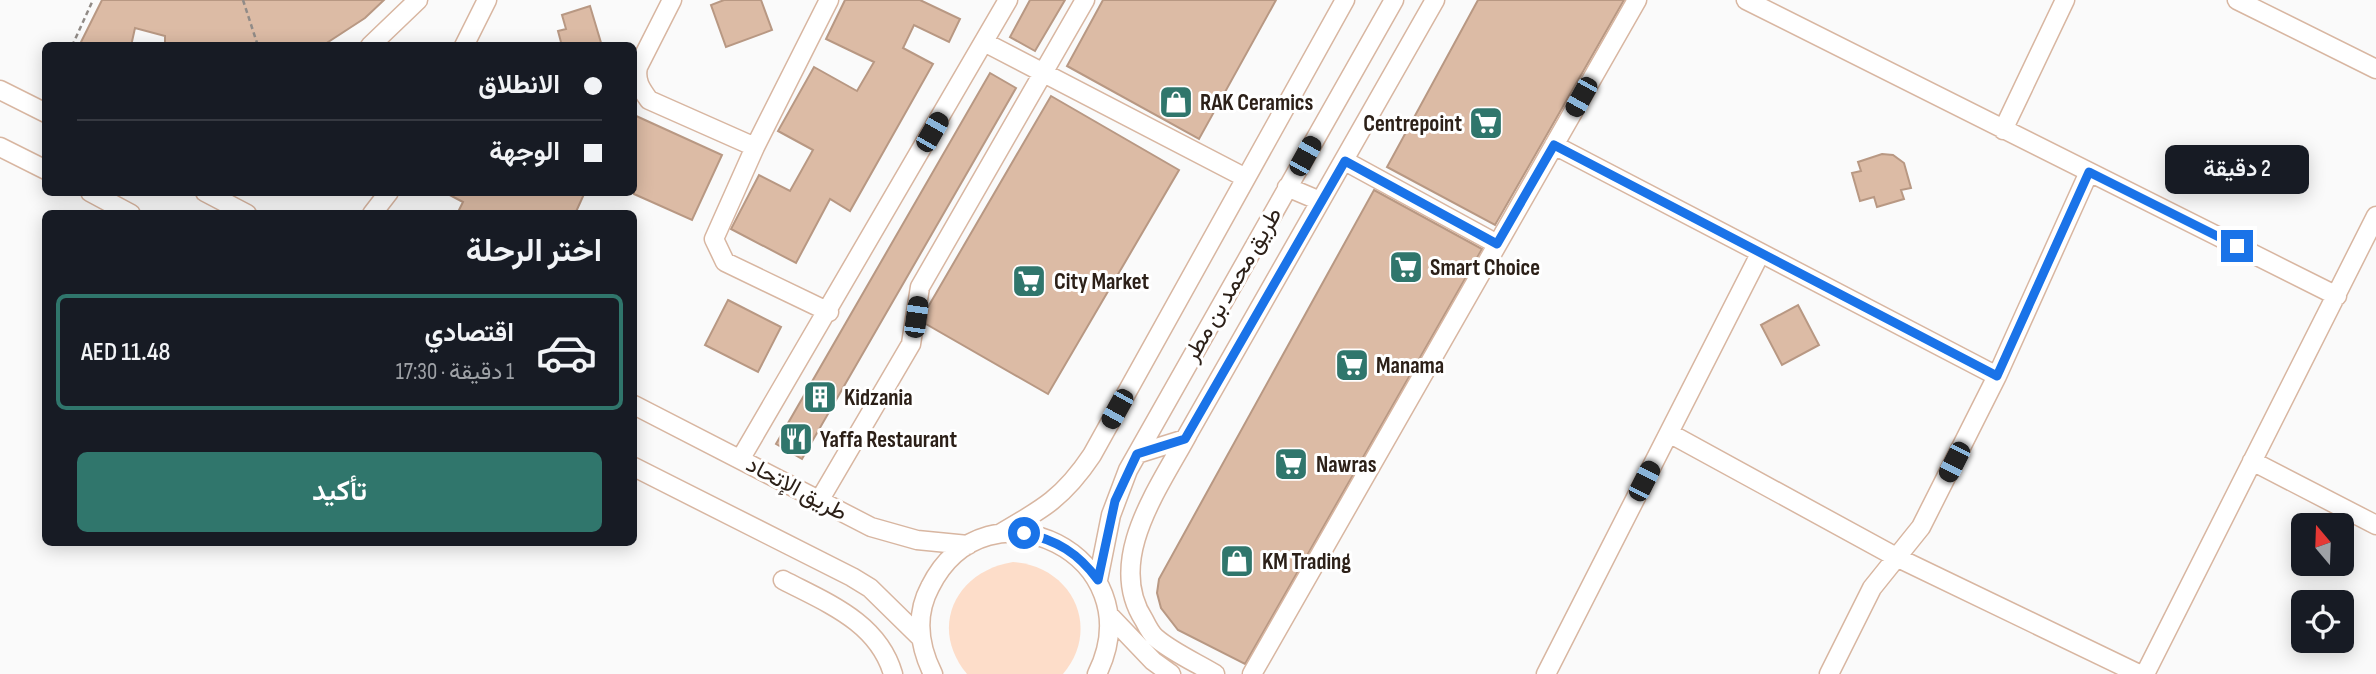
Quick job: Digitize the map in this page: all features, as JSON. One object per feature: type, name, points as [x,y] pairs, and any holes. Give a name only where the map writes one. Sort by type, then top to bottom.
[{"type":"street","points":[[374,42],[418,0]]},
{"type":"street","points":[[466,42],[487,0]]},
{"type":"street","points":[[637,72],[672,0]]},
{"type":"street","points":[[829,0],[755,148],[714,239],[725,262],[829,312]]},
{"type":"street","points":[[741,458],[829,312],[1008,0]]},
{"type":"street","points":[[819,501],[911,344],[920,287],[1085,0]]},
{"type":"street","name":"طريق محمد بن مطر","points":[[968,545],[1001,533],[1053,503],[1076,480],[1345,0]]},
{"type":"street","name":"طريق محمد بن مطر","points":[[1098,580],[1115,501],[1137,454],[1394,0]]},
{"type":"street","points":[[1137,454],[1185,439],[1435,0]]},
{"type":"street","points":[[1252,674],[1637,0]]},
{"type":"street","points":[[1746,0],[2337,296]]},
{"type":"street","points":[[2003,130],[2065,0]]},
{"type":"street","points":[[2237,0],[2376,69]]},
{"type":"street","points":[[984,42],[1244,177]]},
{"type":"street","points":[[637,79],[640,89],[649,100],[755,148]]},
{"type":"street","points":[[0,90],[42,111]]},
{"type":"street","points":[[1554,145],[1997,376]]},
{"type":"street","points":[[0,147],[42,168]]},
{"type":"street","points":[[1345,161],[1497,244]]},
{"type":"street","points":[[1829,674],[1872,588],[1921,527],[1997,376],[2089,172]]},
{"type":"street","points":[[1287,187],[1320,201]]},
{"type":"street","points":[[97,196],[124,210]]},
{"type":"street","points":[[213,196],[239,210]]},
{"type":"street","points":[[375,210],[387,196]]},
{"type":"street","points":[[2145,674],[2376,216]]},
{"type":"street","points":[[1546,674],[1760,254]]},
{"type":"street","name":"طريق اﻹتحاد","points":[[637,406],[872,527],[917,540],[968,545]]},
{"type":"street","points":[[1194,423],[1154,496],[1135,540],[1128,578],[1134,605],[1155,638],[1215,674]]},
{"type":"street","points":[[1668,433],[1896,557],[2138,674]]},
{"type":"street","points":[[2252,461],[2376,525]]},
{"type":"street","points":[[637,469],[852,577],[870,588],[920,638]]},
{"type":"street","points":[[1001,533],[1024,533],[1056,542],[1084,562],[1098,580],[1110,615],[1153,661],[1171,674]]},
{"type":"street","points":[[933,674],[920,638],[920,616],[931,585],[950,558],[968,545]]},
{"type":"street","points":[[783,580],[864,626],[884,653],[893,674]]},
{"type":"street","points":[[1097,674],[1106,655],[1110,615]]},
{"type":"path","points":[[74,42],[93,0]]},
{"type":"path","points":[[243,0],[257,42]]},
{"type":"shaded area","points":[[1013,562],[1034,566],[1051,575],[1065,587],[1075,602],[1080,619],[1080,638],[1074,656],[1063,674],[967,674],[955,656],[949,620],[963,589],[993,567]]},
{"type":"building","points":[[102,0],[384,0],[365,18],[328,42],[165,42],[165,36],[135,28],[132,42],[81,42]]},
{"type":"building","points":[[724,0],[761,0],[772,30],[726,47],[711,5]]},
{"type":"building","points":[[845,0],[920,0],[960,19],[949,42],[914,25],[903,48],[933,64],[850,211],[830,199],[796,263],[731,229],[759,175],[790,191],[813,150],[778,131],[814,67],[857,91],[874,62],[826,39]]},
{"type":"building","points":[[1030,0],[1065,0],[1035,51],[1010,37]]},
{"type":"building","name":"RAK Ceramics","points":[[1103,0],[1276,0],[1199,139],[1067,66]]},
{"type":"building","name":"Centrepoint","points":[[1478,0],[1624,0],[1495,225],[1387,167]]},
{"type":"building","points":[[590,6],[601,42],[561,42],[558,31],[566,29],[562,15]]},
{"type":"building","points":[[990,73],[1016,88],[802,459],[776,444]]},
{"type":"building","points":[[1051,96],[1179,170],[1048,394],[926,324],[928,307]]},
{"type":"building","points":[[637,116],[722,155],[692,220],[637,195]]},
{"type":"building","points":[[1882,154],[1893,155],[1904,163],[1911,188],[1901,190],[1904,199],[1877,207],[1874,197],[1860,201],[1852,173],[1861,171],[1858,162]]},
{"type":"building","points":[[1374,190],[1482,249],[1245,664],[1178,630],[1161,608],[1157,593],[1159,579]]},
{"type":"building","points":[[452,196],[583,196],[577,210],[459,210],[463,202]]},
{"type":"building","points":[[728,300],[781,327],[758,372],[705,345]]},
{"type":"building","points":[[1798,305],[1819,345],[1782,365],[1761,325]]},
{"type":"place","name":"RAK Ceramics","points":[[1176,102]]},
{"type":"place","name":"Centrepoint","points":[[1486,123]]},
{"type":"place","name":"Smart Choice","points":[[1406,267]]},
{"type":"place","name":"City Market","points":[[1029,281]]},
{"type":"place","name":"Manama","points":[[1352,365]]},
{"type":"place","name":"Kidzania","points":[[820,397]]},
{"type":"place","name":"Yaffa Restaurant","points":[[796,439]]},
{"type":"place","name":"Nawras","points":[[1291,464]]},
{"type":"place","name":"KM Trading","points":[[1237,561]]},
{"type":"route","points":[[1024,533],[1046,537],[1067,547],[1084,562],[1098,580],[1115,501],[1137,454],[1185,439],[1345,161],[1497,244],[1554,145],[1997,376],[2089,172],[2237,246]]}]
